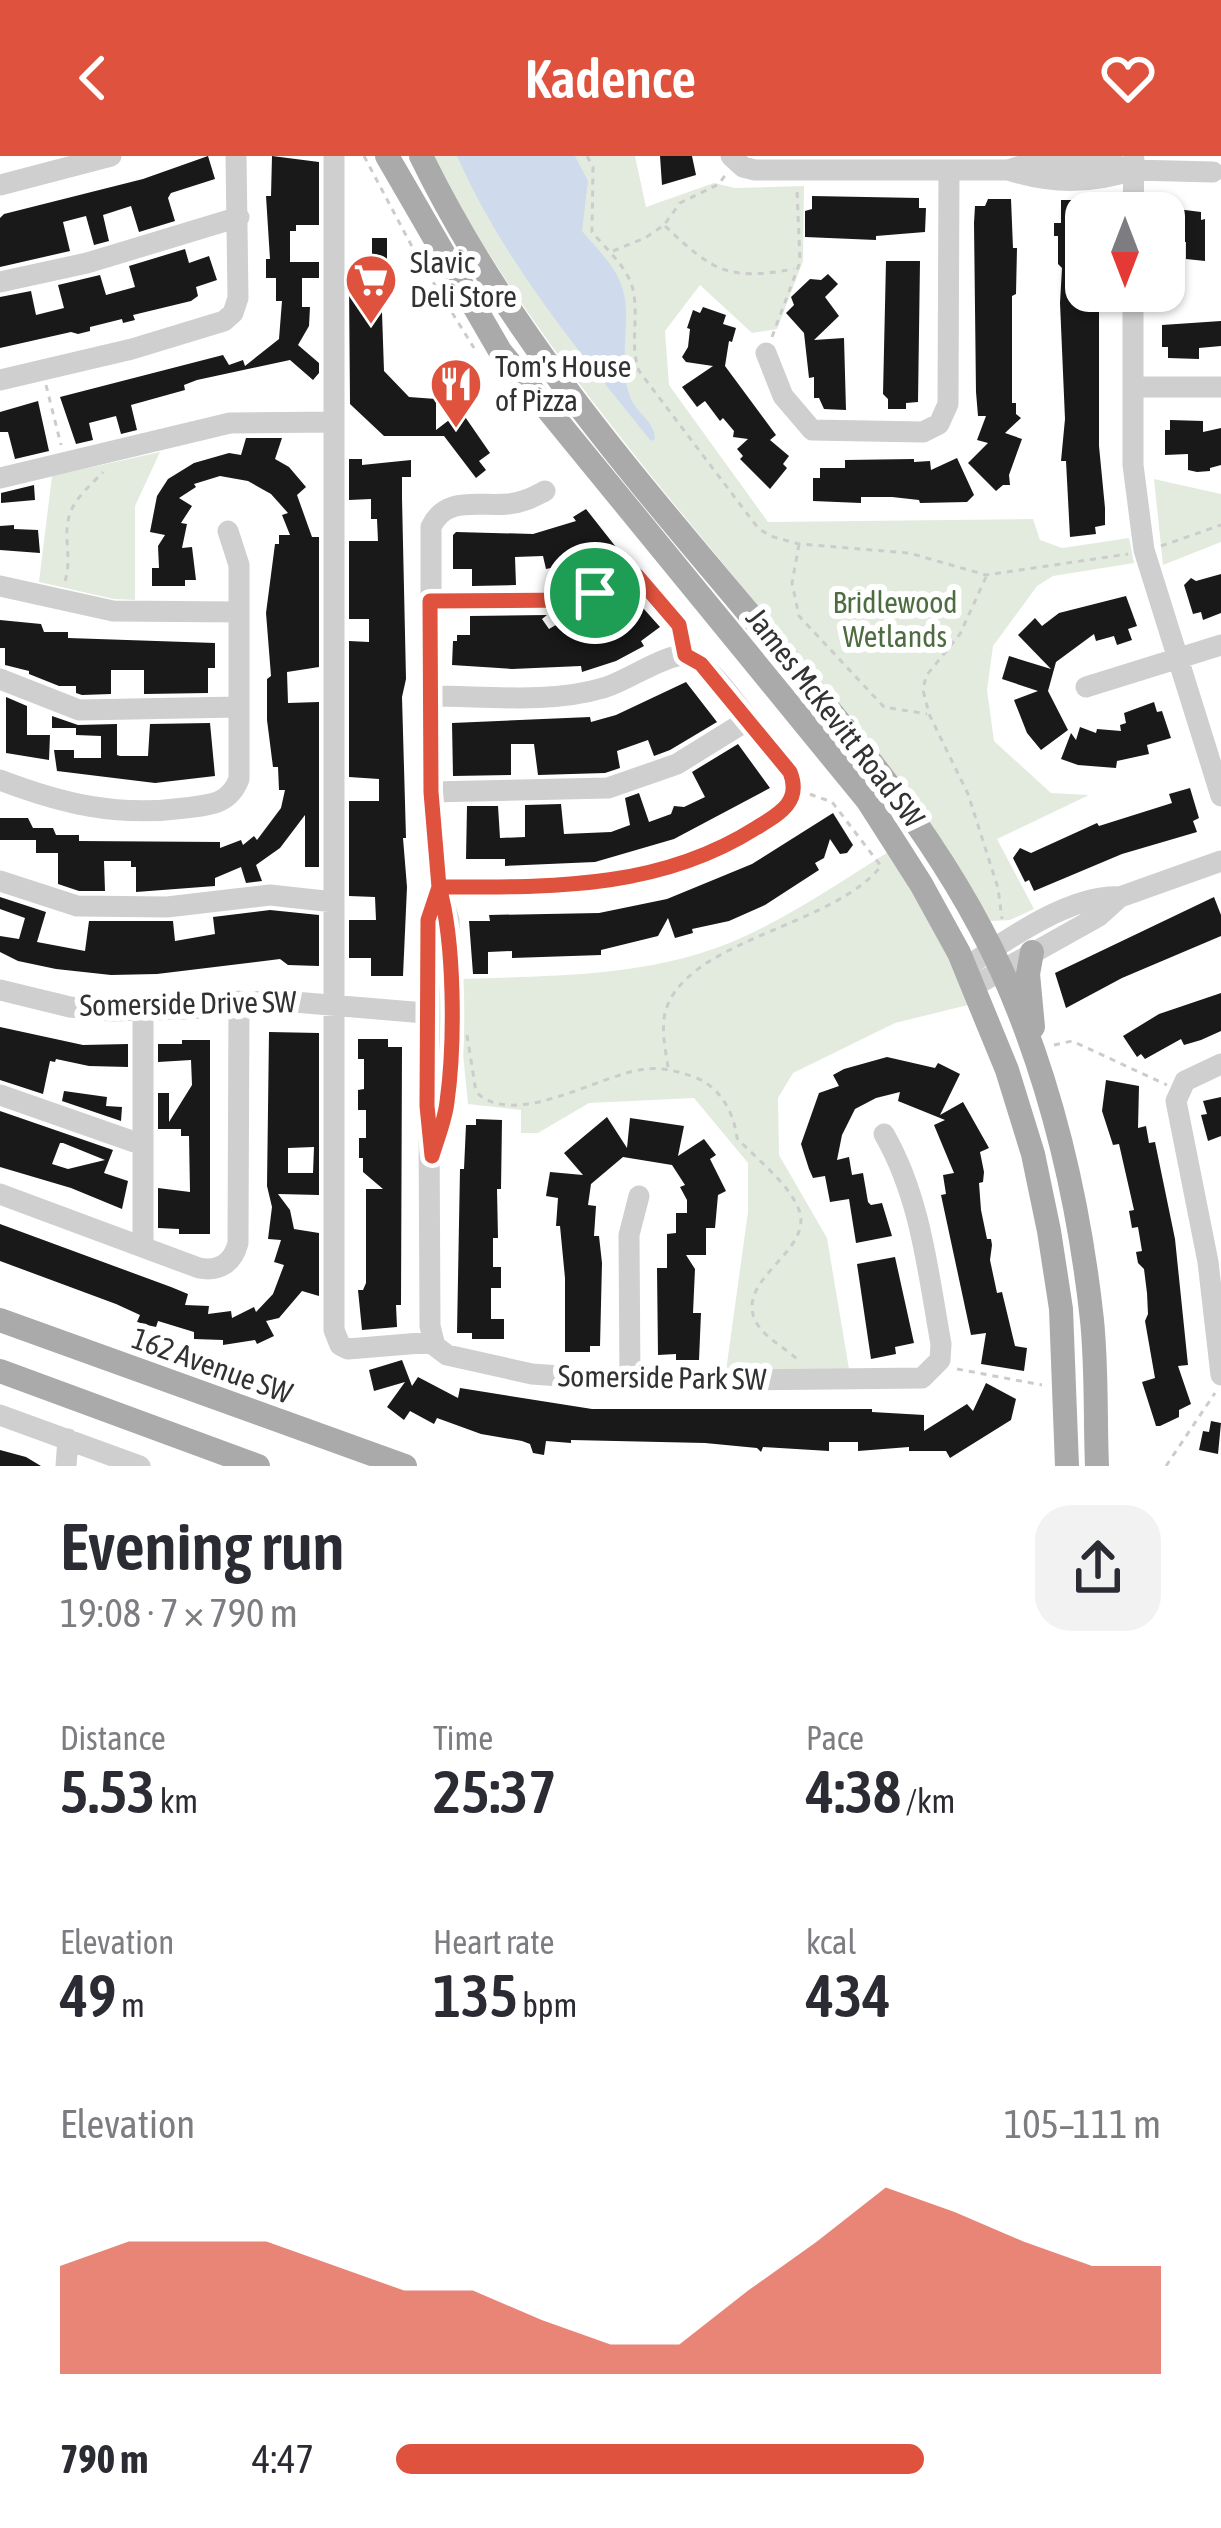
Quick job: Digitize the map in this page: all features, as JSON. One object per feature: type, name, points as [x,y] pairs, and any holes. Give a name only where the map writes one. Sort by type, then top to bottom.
[{"type":"main road","name":"James McKevitt Road SW","points":[[387,156],[500,351],[868,801],[921,884],[970,977],[1019,1109],[1049,1232],[1061,1309],[1067,1466]]},
{"type":"main road","name":"James McKevitt Road SW","points":[[421,156],[467,243],[558,379],[884,778],[941,860],[1044,1049],[1085,1272],[1101,1462]]},
{"type":"main road","points":[[1032,952],[1028,974],[1044,1049]]},
{"type":"main road","name":"162 Avenue SW","points":[[0,1320],[405,1466]]},
{"type":"main road","points":[[0,1371],[258,1466]]},
{"type":"main road","points":[[1054,1466],[1067,1439]]},
{"type":"street","points":[[0,184],[111,156]]},
{"type":"street","points":[[0,380],[132,350],[228,318],[238,298],[236,156]]},
{"type":"street","points":[[334,156],[336,1338],[340,1345],[355,1349],[434,1342],[430,1326],[432,1156],[447,1104],[449,920],[439,887],[431,792],[430,527],[453,505],[521,502],[545,491]]},
{"type":"street","points":[[733,158],[749,170],[1008,170],[1041,180],[1098,182],[1134,163],[1213,172]]},
{"type":"street","points":[[766,353],[783,396],[812,430],[923,432],[939,424],[948,404],[949,171]]},
{"type":"street","points":[[0,282],[87,263],[239,217]]},
{"type":"street","points":[[1133,312],[1133,465],[1144,550],[1221,796]]},
{"type":"street","points":[[1133,387],[1221,387]]},
{"type":"street","points":[[0,478],[230,423],[334,422]]},
{"type":"street","points":[[0,780],[50,799],[110,812],[216,804],[230,796],[239,779],[239,565],[228,531]]},
{"type":"street","points":[[430,601],[575,600],[595,593],[620,574],[632,573],[679,625],[685,655]]},
{"type":"street","points":[[0,586],[112,611],[239,612]]},
{"type":"street","points":[[1086,687],[1221,644]]},
{"type":"street","points":[[430,696],[578,694],[631,680],[671,656],[685,655],[701,664],[790,772],[794,792],[781,813],[736,841],[663,871],[565,887],[439,887]]},
{"type":"street","points":[[0,679],[79,710],[239,707]]},
{"type":"street","points":[[431,792],[608,788],[677,764],[748,720]]},
{"type":"street","points":[[997,961],[1032,952],[1100,916],[1120,897],[1221,861]]},
{"type":"street","points":[[0,880],[77,906],[167,907],[270,895],[334,902]]},
{"type":"street","points":[[970,977],[1096,895],[1120,897]]},
{"type":"street","name":"Somerside Drive SW","points":[[0,990],[70,1007],[142,1011],[239,1001],[334,1005],[446,1020]]},
{"type":"street","points":[[0,1194],[208,1270],[228,1263],[236,1251],[239,1001]]},
{"type":"street","points":[[142,1011],[143,1247]]},
{"type":"street","points":[[1221,1064],[1191,1077],[1179,1090],[1177,1106],[1208,1262],[1221,1375]]},
{"type":"street","points":[[0,1095],[143,1145]]},
{"type":"street","name":"Somerside Park SW","points":[[434,1342],[439,1351],[453,1358],[532,1374],[630,1381],[911,1381],[927,1375],[936,1366],[941,1344],[915,1206],[903,1169],[884,1134]]},
{"type":"street","points":[[630,1381],[629,1235],[640,1196]]},
{"type":"street","points":[[0,1415],[140,1466]]},
{"type":"street","points":[[66,1466],[68,1439]]},
{"type":"path","points":[[364,156],[417,256],[474,348]]},
{"type":"path","points":[[587,156],[593,167],[592,232],[611,251],[634,296],[635,360],[640,371],[758,528],[770,536],[799,544],[909,553],[986,575],[1144,550],[1221,525]]},
{"type":"path","points":[[611,251],[645,238],[664,225],[680,203],[719,184],[733,158]]},
{"type":"path","points":[[766,353],[802,244],[795,170]]},
{"type":"path","points":[[664,225],[706,264],[729,273],[796,269]]},
{"type":"path","points":[[44,371],[65,463]]},
{"type":"path","points":[[60,600],[71,560],[67,523],[74,504],[114,460],[112,452]]},
{"type":"path","points":[[799,544],[793,583],[799,616],[884,707],[929,714]]},
{"type":"path","points":[[986,575],[960,634],[926,676],[923,689],[929,714],[968,794],[998,888],[1004,925]]},
{"type":"path","points":[[668,1069],[664,1021],[669,1002],[697,969],[780,925],[837,902],[881,866],[832,802],[794,792]]},
{"type":"path","points":[[446,1020],[467,1035],[476,1092],[494,1102],[526,1104],[627,1073],[668,1069],[709,1084],[735,1119],[737,1138],[768,1166],[798,1207],[798,1228],[754,1298],[753,1311],[766,1335],[802,1367],[803,1381]]},
{"type":"path","points":[[1044,1049],[1072,1041],[1179,1090]]},
{"type":"path","points":[[964,1371],[1049,1387]]},
{"type":"path","points":[[1166,1466],[1221,1386]]},
{"type":"green space","name":"Bridlewood Wetlands","points":[[432,156],[635,156],[646,207],[714,183],[735,188],[804,186],[803,261],[777,329],[752,333],[700,285],[665,331],[669,385],[768,522],[1033,519],[1040,540],[1062,548],[1129,538],[1134,563],[1053,576],[1037,586],[993,646],[987,690],[994,741],[1051,793],[1089,795],[997,839],[1034,909],[1010,920],[991,921],[872,747],[583,388],[478,237]]},
{"type":"green space","points":[[160,452],[135,506],[135,600],[39,582],[52,476]]},
{"type":"green space","points":[[1154,479],[1221,494],[1221,542],[1163,565]]},
{"type":"green space","points":[[890,851],[972,1004],[895,1023],[793,1073],[778,1098],[779,1155],[827,1238],[849,1369],[726,1371],[748,1212],[748,1163],[694,1098],[589,1103],[538,1133],[521,1133],[521,1110],[468,1104],[461,979],[612,971],[701,953],[775,921]]},
{"type":"water","points":[[457,156],[575,156],[588,181],[582,231],[618,276],[626,307],[627,386],[655,439],[651,441],[545,305],[497,233]]},
{"type":"building","points":[[208,156],[215,179],[168,198],[175,221],[139,232],[131,206],[103,215],[109,241],[94,245],[86,216],[63,222],[70,251],[0,267],[0,218],[4,214],[143,179]]},
{"type":"building","points":[[272,156],[319,162],[319,225],[296,225],[296,231],[290,231],[290,262],[319,262],[319,278],[302,278],[302,307],[310,307],[309,326],[298,345],[319,363],[319,373],[313,380],[290,360],[197,380],[184,385],[185,390],[131,405],[137,430],[121,434],[116,416],[89,423],[93,440],[76,444],[60,397],[223,355],[229,365],[243,360],[245,366],[279,339],[282,301],[276,301],[276,278],[266,278],[266,259],[270,259],[266,196],[271,196]]},
{"type":"building","points":[[660,156],[692,156],[696,175],[662,185]]},
{"type":"building","points":[[812,196],[919,198],[919,208],[926,208],[925,232],[876,236],[876,240],[805,237],[805,211],[812,209]]},
{"type":"building","points":[[988,199],[1011,199],[1013,248],[1017,248],[1012,403],[1021,418],[1005,433],[1022,439],[1010,485],[996,491],[968,463],[988,443],[977,440],[986,416],[978,416],[976,392],[974,223],[975,206],[985,206]]},
{"type":"building","points":[[1061,200],[1065,200],[1065,312],[1099,312],[1099,446],[1105,508],[1105,525],[1095,527],[1096,534],[1070,537],[1066,461],[1061,461],[1065,419],[1062,268],[1058,236],[1054,236],[1054,223],[1061,223]]},
{"type":"building","points":[[1185,210],[1201,212],[1205,261],[1186,259]]},
{"type":"building","points":[[372,238],[387,238],[387,261],[372,261]]},
{"type":"building","points":[[185,249],[189,263],[209,256],[217,280],[196,287],[198,296],[191,301],[133,315],[135,320],[123,323],[122,319],[78,334],[0,348],[0,297],[31,291],[36,315],[64,308],[58,285],[100,275],[106,295],[135,287],[129,266]]},
{"type":"building","points":[[886,261],[920,261],[918,402],[906,403],[906,409],[888,409],[883,394]]},
{"type":"building","points":[[828,274],[838,284],[825,297],[839,316],[814,340],[844,338],[846,410],[824,409],[819,398],[814,398],[804,333],[786,313],[794,305],[791,297],[810,279],[821,280]]},
{"type":"building","points":[[381,283],[384,371],[409,397],[436,399],[436,430],[461,411],[490,453],[479,461],[486,470],[476,478],[444,436],[384,436],[350,404],[349,284]]},
{"type":"building","points":[[703,307],[726,315],[723,324],[736,328],[725,366],[776,435],[770,440],[789,456],[783,464],[787,468],[770,489],[740,459],[743,456],[737,449],[748,439],[733,437],[734,431],[723,418],[720,421],[705,401],[697,407],[682,387],[713,366],[686,362],[682,357],[693,310],[700,313]]},
{"type":"building","points":[[1221,321],[1221,346],[1199,348],[1199,359],[1168,358],[1168,347],[1162,347],[1162,325]]},
{"type":"building","points":[[38,401],[49,451],[15,459],[8,432],[0,432],[0,412]]},
{"type":"building","points":[[1170,420],[1203,421],[1203,432],[1221,428],[1221,465],[1197,472],[1188,470],[1188,454],[1165,455]]},
{"type":"building","points":[[246,438],[282,438],[275,459],[306,487],[297,495],[312,537],[319,537],[319,667],[287,672],[288,703],[319,702],[319,867],[305,867],[305,815],[280,848],[256,865],[262,881],[246,883],[241,867],[215,878],[215,886],[136,892],[136,867],[131,867],[131,861],[104,861],[105,891],[79,891],[58,884],[58,853],[36,853],[36,840],[0,840],[0,818],[28,818],[33,828],[79,835],[79,841],[220,842],[220,848],[241,840],[243,845],[254,836],[257,840],[281,808],[285,790],[279,790],[278,767],[273,767],[267,720],[267,679],[271,676],[266,613],[275,544],[279,544],[279,535],[290,535],[282,515],[288,513],[271,494],[248,481],[220,476],[194,484],[179,498],[192,506],[181,523],[187,524],[182,548],[192,547],[196,580],[185,580],[185,586],[152,586],[152,568],[159,568],[158,546],[165,535],[150,532],[157,496],[168,479],[194,463],[229,453],[241,455]]},
{"type":"building","points":[[957,458],[974,495],[967,502],[920,503],[892,497],[861,497],[861,503],[813,501],[813,478],[820,478],[820,468],[845,468],[845,460],[914,459],[930,461],[931,470]]},
{"type":"building","points":[[349,459],[362,459],[362,465],[411,460],[411,477],[402,477],[407,887],[403,976],[371,976],[371,958],[349,958],[349,920],[376,920],[375,897],[349,896],[349,801],[379,801],[379,779],[349,777],[349,641],[369,642],[369,619],[349,619],[349,541],[378,541],[371,499],[349,500]]},
{"type":"building","points":[[34,485],[35,500],[1,503],[1,493]]},
{"type":"building","points":[[586,509],[623,556],[577,584],[570,564],[546,569],[543,556],[515,557],[516,585],[472,586],[472,569],[453,569],[456,532],[533,534],[576,521],[573,517]]},
{"type":"building","points":[[14,525],[14,529],[38,530],[40,553],[0,550],[0,526]]},
{"type":"building","points":[[1221,574],[1221,613],[1203,620],[1201,612],[1193,614],[1184,585],[1191,578],[1196,581]]},
{"type":"building","points":[[626,589],[660,627],[641,641],[644,646],[616,661],[582,672],[581,666],[452,665],[453,641],[457,635],[470,635],[470,616],[547,615],[542,619],[549,629],[566,619],[566,634],[594,628],[586,612]]},
{"type":"building","points":[[1126,596],[1137,626],[1128,629],[1132,640],[1117,645],[1114,636],[1096,641],[1094,634],[1056,662],[1048,691],[1068,730],[1041,750],[1027,733],[1014,700],[1038,691],[1002,679],[1009,656],[1051,669],[1018,635],[1035,618],[1042,626],[1059,613]]},
{"type":"building","points":[[0,620],[41,624],[44,632],[68,632],[68,638],[215,643],[208,693],[144,694],[144,670],[111,670],[111,694],[76,693],[76,686],[59,686],[5,665]]},
{"type":"building","points":[[686,682],[717,722],[670,750],[654,756],[648,740],[617,751],[620,768],[605,773],[538,775],[534,744],[511,744],[511,775],[453,776],[452,723],[590,717],[591,722]]},
{"type":"building","points":[[6,697],[27,706],[27,735],[50,735],[49,760],[6,753]]},
{"type":"building","points":[[1154,702],[1171,738],[1147,745],[1149,754],[1117,761],[1116,768],[1061,759],[1071,733],[1076,740],[1080,727],[1096,733],[1097,729],[1121,731],[1120,725],[1126,723],[1124,713]]},
{"type":"building","points":[[52,716],[78,725],[117,724],[120,756],[148,756],[150,724],[210,723],[215,776],[155,783],[57,771],[54,750],[74,750],[74,758],[101,758],[101,736],[76,735],[76,728],[52,728]]},
{"type":"building","points":[[738,744],[770,788],[674,839],[595,862],[505,866],[505,859],[466,859],[467,806],[498,806],[500,838],[525,837],[525,805],[561,804],[564,834],[611,832],[630,825],[625,798],[639,793],[649,822],[671,814],[674,806],[684,807],[705,797],[692,772]]},
{"type":"building","points":[[1190,788],[1199,818],[1193,821],[1197,832],[1122,854],[1034,891],[1013,858],[1020,848],[1031,853],[1097,823],[1172,803],[1169,794]]},
{"type":"building","points":[[833,813],[853,845],[840,854],[830,839],[824,858],[815,863],[819,870],[765,905],[675,938],[668,918],[658,936],[601,950],[601,955],[512,958],[512,951],[488,952],[488,974],[473,974],[469,921],[490,921],[489,915],[599,913],[667,899],[752,864]]},
{"type":"building","points":[[0,897],[46,912],[37,942],[85,951],[89,921],[173,921],[175,941],[215,934],[213,917],[270,910],[319,915],[319,966],[288,965],[280,959],[111,975],[18,961],[0,952],[0,936],[19,939],[25,918],[0,909]]},
{"type":"building","points":[[1214,897],[1221,915],[1221,936],[1122,978],[1066,1008],[1055,973]]},
{"type":"building","points":[[1221,993],[1221,1031],[1201,1040],[1184,1045],[1181,1039],[1145,1059],[1141,1054],[1137,1057],[1123,1036],[1159,1014]]},
{"type":"building","points":[[0,1027],[83,1045],[128,1044],[128,1067],[56,1059],[50,1061],[43,1094],[0,1080]]},
{"type":"building","points":[[269,1032],[319,1033],[319,1195],[278,1194],[290,1210],[294,1229],[319,1233],[319,1296],[302,1291],[279,1318],[266,1321],[274,1336],[257,1344],[255,1340],[223,1345],[223,1340],[194,1339],[194,1332],[158,1321],[156,1327],[137,1322],[140,1315],[116,1304],[0,1261],[0,1224],[188,1294],[185,1305],[209,1306],[208,1314],[231,1311],[232,1318],[254,1307],[256,1312],[273,1294],[284,1265],[274,1262],[281,1240],[268,1239],[272,1207],[267,1186]],"holes":[[[314,1147],[313,1173],[288,1173],[288,1148]]]},
{"type":"building","points":[[358,1039],[388,1039],[388,1047],[402,1047],[401,1305],[396,1305],[397,1327],[362,1330],[358,1290],[366,1283],[366,1189],[383,1189],[363,1172],[363,1158],[359,1158],[359,1138],[366,1138],[366,1110],[358,1110],[364,1059],[358,1059]]},
{"type":"building","points":[[182,1040],[210,1040],[210,1234],[158,1228],[158,1188],[190,1192],[189,1136],[181,1136],[181,1129],[158,1129],[158,1093],[169,1093],[169,1122],[192,1085],[191,1060],[158,1062],[158,1044],[182,1044]]},
{"type":"building","points":[[887,1057],[935,1068],[938,1063],[960,1074],[940,1115],[963,1102],[989,1148],[980,1152],[984,1172],[979,1183],[981,1210],[987,1239],[991,1239],[997,1293],[1002,1292],[1015,1346],[1027,1348],[1024,1371],[981,1364],[986,1333],[971,1335],[941,1195],[946,1194],[943,1175],[954,1173],[934,1125],[945,1120],[898,1101],[900,1092],[855,1109],[842,1135],[837,1160],[849,1157],[852,1175],[863,1173],[868,1202],[882,1203],[892,1236],[856,1243],[849,1199],[830,1202],[825,1176],[813,1178],[809,1169],[801,1144],[819,1093],[839,1086],[833,1075],[844,1069]]},
{"type":"building","points":[[1106,1080],[1139,1086],[1138,1128],[1146,1126],[1149,1143],[1155,1142],[1175,1239],[1188,1365],[1178,1366],[1191,1404],[1179,1410],[1179,1417],[1160,1426],[1156,1426],[1142,1382],[1155,1378],[1145,1321],[1144,1269],[1136,1252],[1142,1251],[1138,1227],[1132,1228],[1129,1211],[1134,1210],[1119,1144],[1113,1145],[1102,1111]]},
{"type":"building","points":[[64,1091],[107,1097],[106,1106],[122,1107],[121,1121],[62,1101]]},
{"type":"building","points":[[1221,1097],[1221,1136],[1208,1141],[1201,1115],[1207,1114],[1203,1101]]},
{"type":"building","points":[[0,1111],[113,1150],[104,1173],[128,1181],[122,1209],[71,1188],[0,1167]],"holes":[[[63,1143],[105,1160],[68,1169],[52,1164]]]},
{"type":"building","points":[[607,1117],[627,1148],[630,1118],[684,1126],[678,1156],[704,1139],[716,1155],[710,1159],[726,1191],[718,1195],[715,1228],[706,1228],[706,1255],[686,1255],[695,1269],[693,1313],[701,1313],[699,1360],[658,1355],[657,1268],[667,1268],[667,1234],[676,1233],[676,1213],[687,1213],[680,1187],[685,1185],[672,1165],[623,1157],[591,1184],[588,1205],[596,1206],[594,1236],[599,1236],[602,1263],[600,1346],[590,1346],[590,1352],[565,1352],[565,1278],[560,1226],[556,1226],[558,1198],[546,1196],[550,1172],[583,1175],[564,1153]]},
{"type":"building","points":[[476,1119],[502,1120],[498,1238],[493,1238],[493,1267],[501,1267],[501,1288],[491,1288],[491,1319],[504,1319],[504,1339],[472,1339],[472,1333],[457,1333],[460,1169],[464,1169],[466,1125],[476,1125]]},
{"type":"building","points":[[895,1257],[914,1343],[895,1347],[896,1354],[871,1359],[857,1264]]},
{"type":"building","points":[[402,1360],[412,1386],[418,1377],[458,1398],[460,1388],[592,1409],[872,1409],[924,1415],[924,1431],[967,1404],[973,1411],[986,1383],[1016,1399],[1011,1420],[950,1458],[946,1451],[909,1451],[909,1447],[858,1451],[858,1442],[829,1442],[829,1451],[763,1447],[761,1452],[705,1443],[546,1441],[544,1455],[533,1453],[530,1444],[522,1441],[481,1434],[437,1418],[434,1424],[410,1411],[404,1420],[387,1407],[405,1382],[374,1391],[369,1370]]},
{"type":"building","points":[[1211,1421],[1221,1423],[1218,1454],[1199,1450]]},
{"type":"building","points":[[0,1450],[26,1457],[41,1466],[0,1466]]},
{"type":"place","name":"Slavic Deli Store","points":[[371,326]]},
{"type":"place","name":"Tom's House of Pizza","points":[[456,430]]},
{"type":"route","points":[[595,593],[575,600],[430,601],[431,792],[439,887],[428,920],[427,1106],[432,1156],[447,1104],[450,1032],[449,920],[439,887],[565,887],[628,880],[685,864],[736,841],[781,813],[793,799],[795,784],[790,772],[701,664],[685,655],[679,625],[641,579],[626,572],[595,593]]}]
